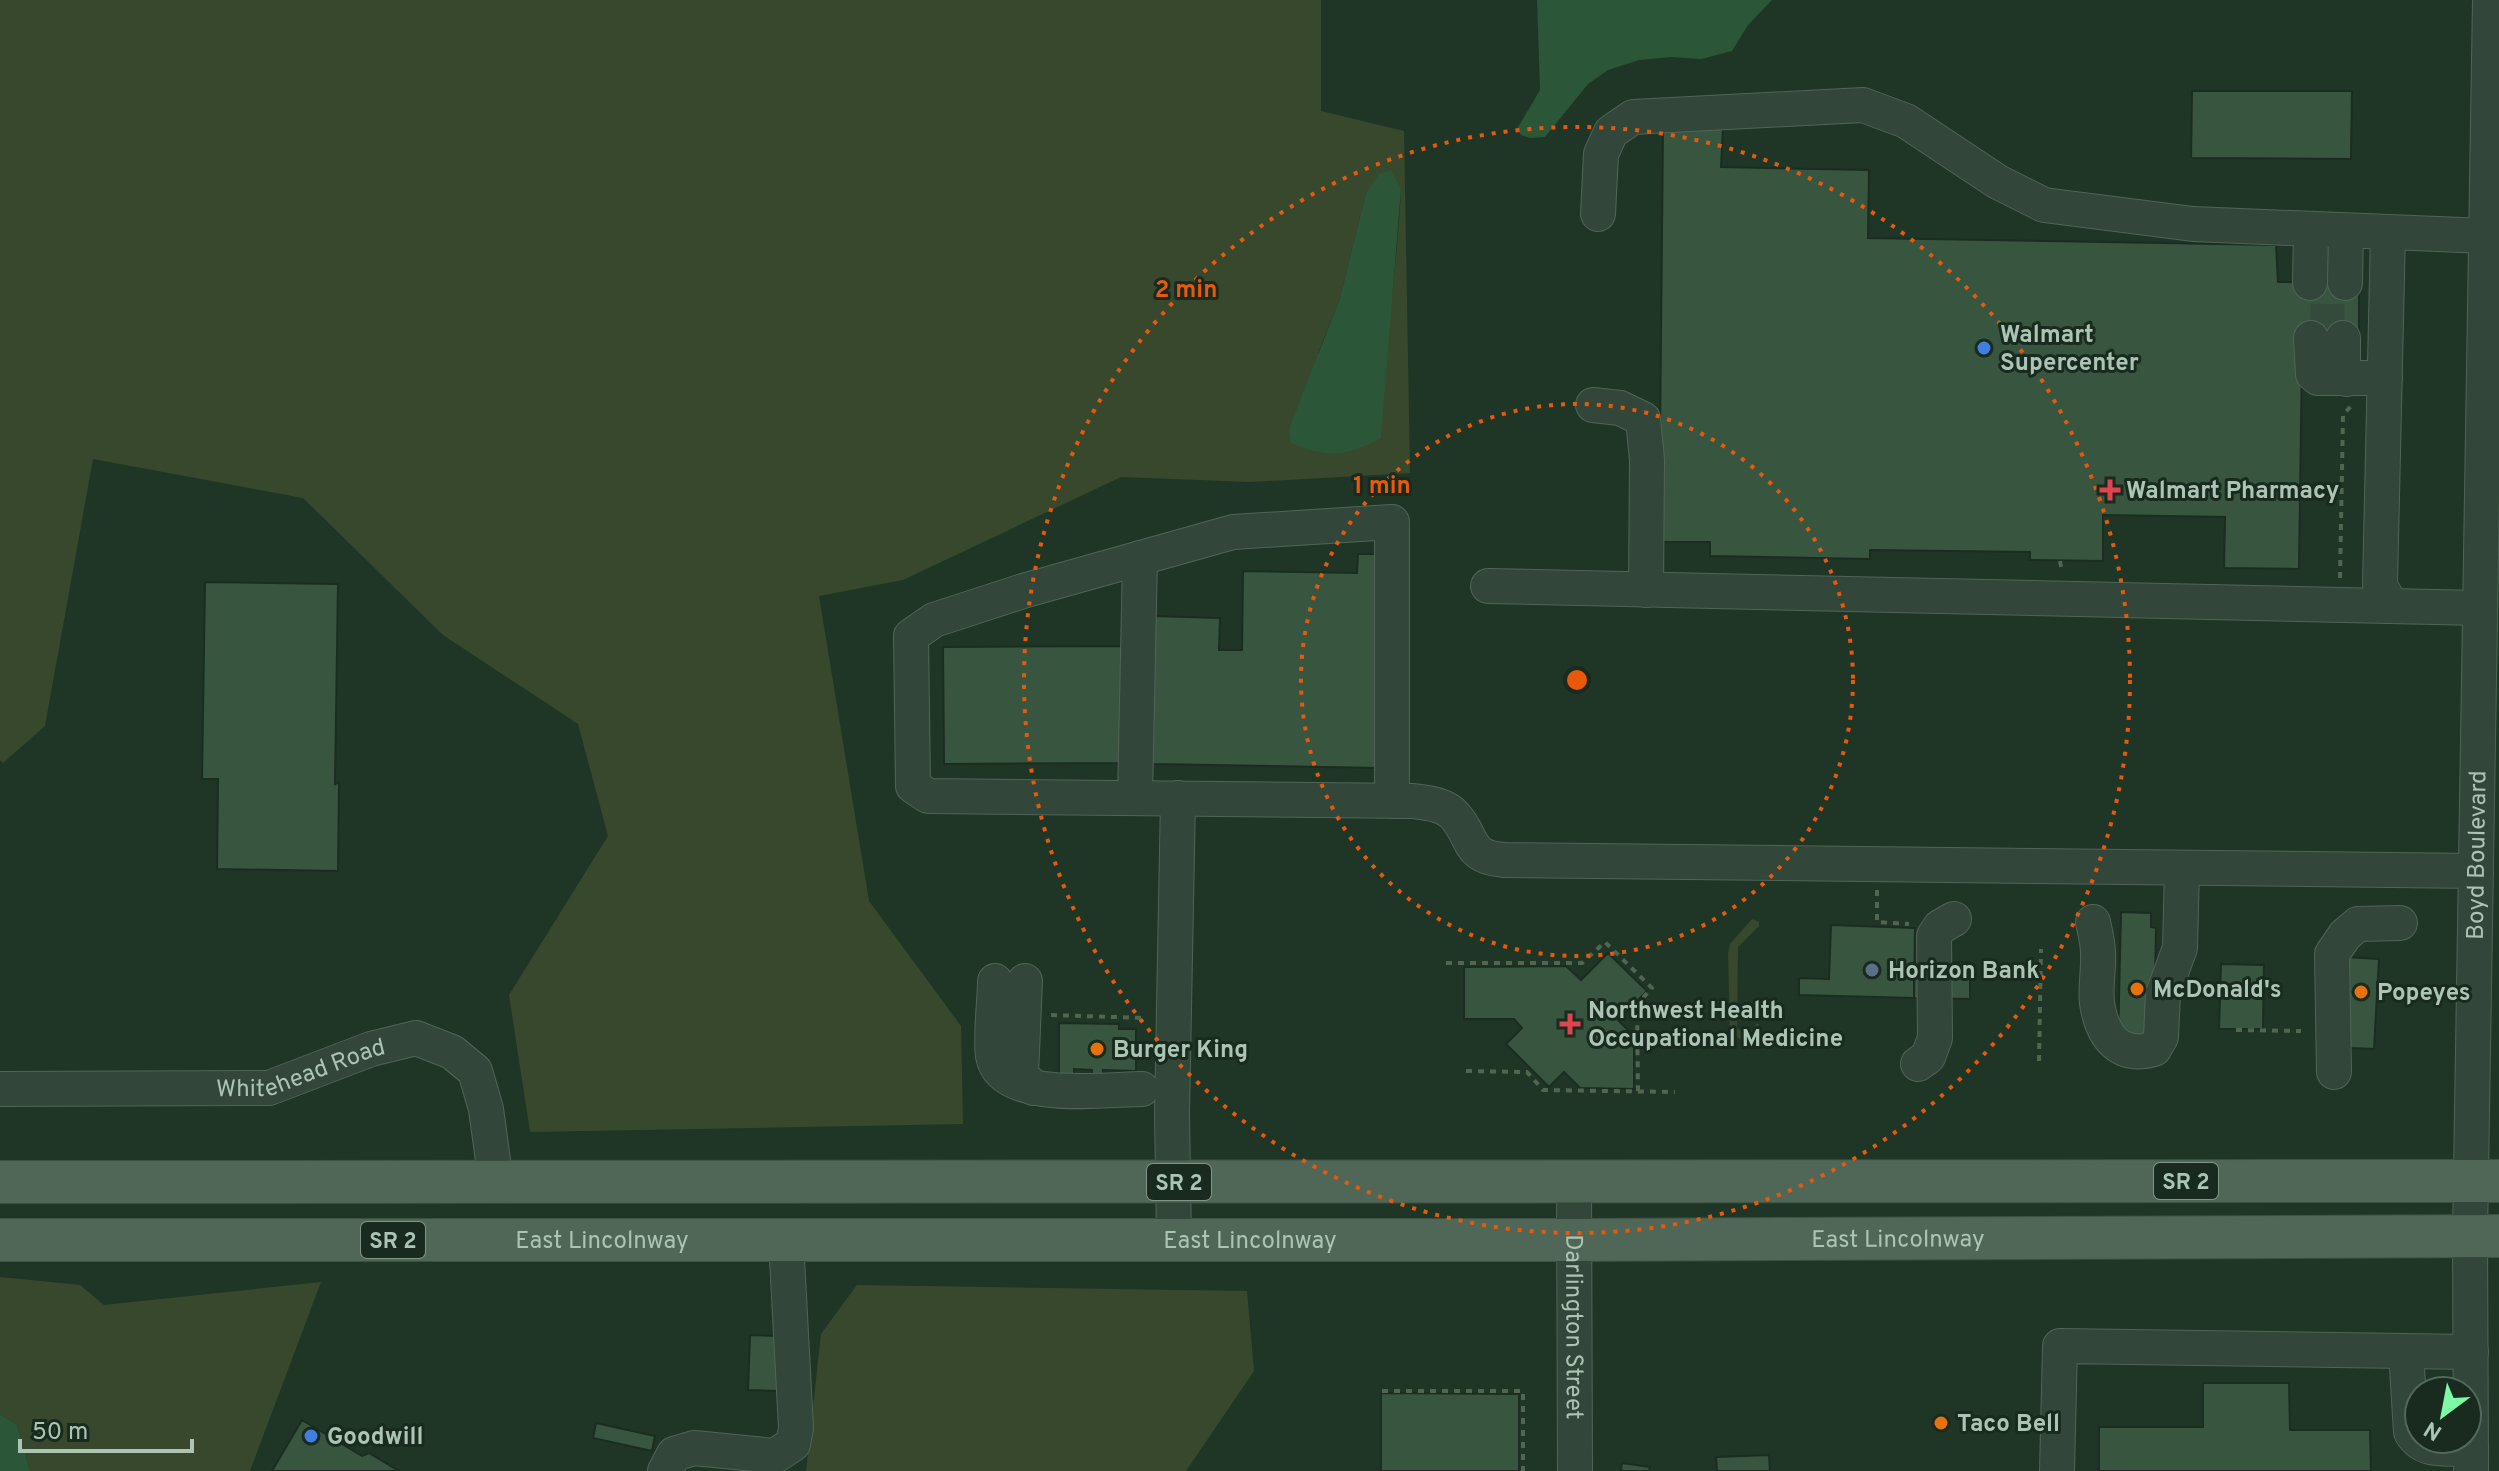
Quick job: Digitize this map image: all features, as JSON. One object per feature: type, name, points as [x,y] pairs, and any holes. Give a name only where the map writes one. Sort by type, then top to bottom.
[{"type":"main road","name":"SR 2","points":[[0,1182],[2485,1180]]},
{"type":"main road","points":[[1901,1181],[1902,1238]]},
{"type":"main road","points":[[496,1182],[500,1240]]},
{"type":"main road","name":"East Lincolnway","points":[[0,1240],[1575,1240],[2484,1236]]},
{"type":"street","name":"Boyd Boulevard","points":[[2471,1460],[2471,1352],[2484,1236],[2485,1180],[2476,871],[2480,608],[2490,562],[2486,236],[2490,0]]},
{"type":"street","points":[[1598,214],[1601,154],[1611,132],[1633,117],[1863,105],[1906,121],[1998,182],[2044,205],[2193,224],[2486,236]]},
{"type":"street","points":[[2327,283],[2329,230]]},
{"type":"street","points":[[2388,232],[2380,585],[2391,606]]},
{"type":"street","points":[[2327,338],[2345,386],[2385,378]]},
{"type":"street","points":[[1593,405],[1620,408],[1643,419],[1647,460],[1646,590]]},
{"type":"street","points":[[1392,801],[1392,522],[1233,532],[1023,591],[934,620],[911,636],[913,786],[928,796],[1435,804],[1454,814],[1477,853],[1490,859],[2476,871]]},
{"type":"street","points":[[1135,798],[1140,558]]},
{"type":"street","points":[[1488,586],[2480,608]]},
{"type":"street","points":[[1174,1240],[1171,1182],[1178,798]]},
{"type":"street","points":[[2093,922],[2098,950],[2097,1003],[2111,1041],[2121,1049],[2139,1053],[2154,1049],[2161,1037],[2163,994],[2180,948],[2182,868]]},
{"type":"street","points":[[1918,1064],[1928,1057],[1935,1038],[1934,936],[1940,927],[1954,919]]},
{"type":"street","points":[[2334,1072],[2332,954],[2345,935],[2358,924],[2400,923]]},
{"type":"street","points":[[1010,981],[993,1057],[1003,1076],[1016,1084],[1034,1088],[1142,1089]]},
{"type":"street","name":"Whitehead Road","points":[[0,1089],[269,1088],[371,1049],[416,1038],[452,1052],[475,1071],[486,1109],[496,1182]]},
{"type":"street","name":"Darlington Street","points":[[1574,1181],[1575,1471]]},
{"type":"street","points":[[665,1471],[674,1454],[694,1448],[775,1456],[793,1444],[796,1428],[786,1240]]},
{"type":"street","points":[[2057,1471],[2060,1346],[2471,1352]]},
{"type":"street","points":[[2406,1352],[2411,1432],[2416,1441],[2426,1448],[2471,1460]]},
{"type":"path","points":[[2340,584],[2345,386]]},
{"type":"path","points":[[2060,561],[2063,574]]},
{"type":"path","points":[[1877,863],[1877,922],[1909,924]]},
{"type":"path","points":[[1446,963],[1582,963],[1605,942],[1652,988],[1637,1004],[1638,1091]]},
{"type":"path","points":[[2039,1061],[2041,949]]},
{"type":"path","points":[[1043,1014],[1145,1017],[1145,1032]]},
{"type":"path","points":[[2236,1030],[2301,1031]]},
{"type":"path","points":[[1466,1071],[1527,1072],[1543,1090],[1675,1092]]},
{"type":"path","points":[[1382,1391],[1523,1391],[1523,1471]]},
{"type":"shaded area","points":[[0,0],[1321,0],[1321,111],[1404,131],[1410,473],[1250,482],[1121,477],[903,580],[819,596],[869,901],[961,1026],[963,1124],[530,1132],[509,995],[608,836],[578,724],[443,635],[303,498],[93,459],[45,726],[3,763],[0,760]],"holes":[[[1401,189],[1384,376],[1381,438],[1318,353],[1340,298],[1366,193]]]},
{"type":"shaded area","points":[[1537,0],[1772,0],[1748,25],[1732,51],[1701,59],[1671,57],[1639,60],[1608,70],[1588,84],[1545,137],[1530,138],[1521,135],[1517,129],[1540,90]]},
{"type":"shaded area","points":[[1391,170],[1401,189],[1381,438],[1346,452],[1326,453],[1304,448],[1291,443],[1289,429],[1340,298],[1366,193],[1379,174]]},
{"type":"shaded area","points":[[1752,919],[1759,922],[1759,926],[1738,947],[1737,1028],[1748,1036],[1757,1023],[1759,1025],[1753,1038],[1741,1040],[1730,1032],[1728,953],[1730,944]]},
{"type":"shaded area","points":[[0,1277],[80,1285],[104,1305],[321,1282],[250,1471],[30,1471],[17,1425],[0,1414]]},
{"type":"shaded area","points":[[857,1285],[1247,1291],[1254,1371],[1186,1471],[806,1471],[821,1334]]},
{"type":"shaded area","points":[[0,1414],[17,1425],[30,1471],[0,1471]]},
{"type":"building","points":[[2192,91],[2352,91],[2351,159],[2191,158]]},
{"type":"building","name":"Walmart Supercenter","points":[[1663,127],[1723,129],[1721,167],[1869,170],[1868,238],[2276,245],[2278,282],[2359,283],[2359,338],[2302,358],[2299,569],[2224,568],[2225,517],[2103,515],[2103,561],[2030,560],[2030,552],[1870,550],[1870,559],[1710,556],[1710,542],[1659,542]]},
{"type":"building","points":[[1358,554],[1382,554],[1379,768],[1152,764],[1153,616],[1220,618],[1219,650],[1242,650],[1243,571],[1357,573]]},
{"type":"building","points":[[205,582],[338,584],[335,784],[339,782],[338,871],[217,869],[218,779],[202,779]]},
{"type":"building","points":[[1123,646],[1124,763],[944,764],[943,647]]},
{"type":"building","name":"McDonald's","points":[[2121,912],[2151,913],[2151,927],[2156,928],[2154,1041],[2118,1040]]},
{"type":"building","name":"Horizon Bank","points":[[1831,925],[1915,928],[1914,998],[1799,995],[1799,978],[1829,979]]},
{"type":"building","name":"Northwest Health Occupational Medicine","points":[[1608,953],[1647,991],[1618,1020],[1634,1036],[1634,1089],[1580,1088],[1564,1072],[1549,1087],[1506,1044],[1522,1028],[1514,1019],[1464,1019],[1464,967],[1566,966],[1581,980]]},
{"type":"building","name":"Popeyes","points":[[2346,957],[2379,959],[2374,1049],[2350,1048]]},
{"type":"building","points":[[1914,962],[1970,962],[1970,999],[1914,998]]},
{"type":"building","points":[[2221,964],[2264,965],[2263,1029],[2219,1029]]},
{"type":"building","name":"Burger King","points":[[1059,1023],[1119,1024],[1119,1029],[1136,1029],[1136,1071],[1103,1070],[1103,1074],[1092,1074],[1092,1070],[1074,1069],[1074,1074],[1059,1074]]},
{"type":"building","points":[[750,1335],[779,1336],[778,1391],[748,1390]]},
{"type":"building","points":[[2203,1383],[2289,1383],[2290,1430],[2370,1430],[2371,1471],[2099,1471],[2099,1427],[2203,1427]]},
{"type":"building","points":[[1381,1393],[1519,1394],[1519,1471],[1381,1471]]},
{"type":"building","name":"Goodwill","points":[[302,1420],[362,1456],[369,1453],[399,1471],[272,1471]]},
{"type":"building","points":[[596,1423],[655,1436],[652,1451],[593,1438]]},
{"type":"building","points":[[1769,1455],[1770,1471],[1717,1471],[1716,1457]]},
{"type":"building","points":[[1622,1463],[1650,1467],[1649,1471],[1621,1471]]},
{"type":"tunnel","points":[[2327,338],[2328,283]]},
{"type":"place","name":"Walmart Supercenter","points":[[1984,348]]},
{"type":"place","name":"Walmart Pharmacy","points":[[2110,490]]},
{"type":"place","name":"Horizon Bank","points":[[1872,970]]},
{"type":"place","name":"McDonald's","points":[[2137,989]]},
{"type":"place","name":"Popeyes","points":[[2361,992]]},
{"type":"place","name":"Northwest Health Occupational Medicine","points":[[1570,1024]]},
{"type":"place","name":"Burger King","points":[[1097,1049]]},
{"type":"place","name":"Taco Bell","points":[[1941,1423]]},
{"type":"place","name":"Goodwill","points":[[311,1436]]}]
